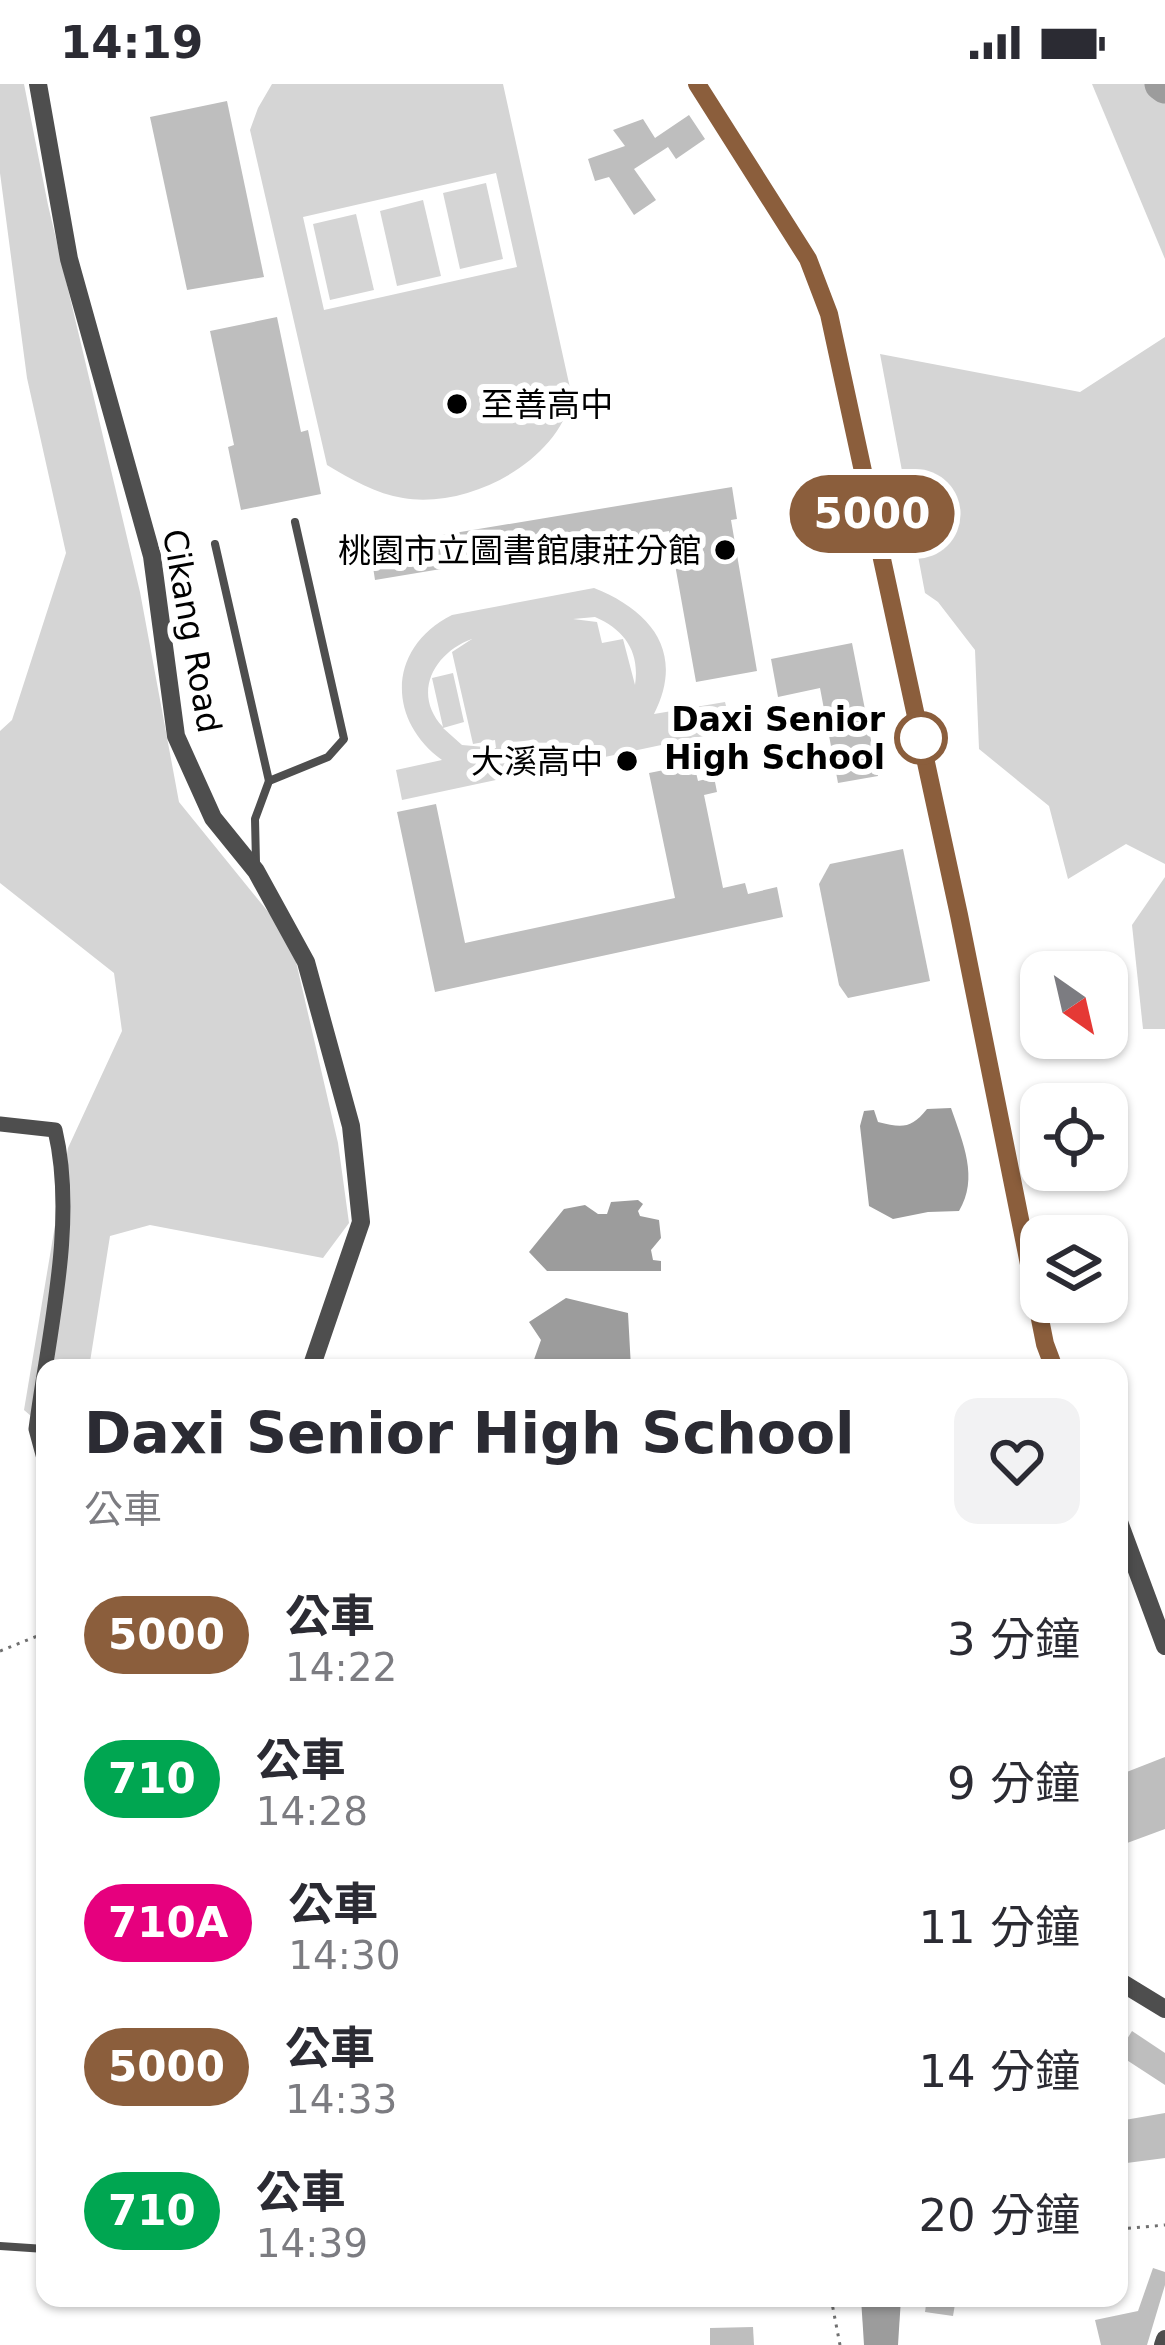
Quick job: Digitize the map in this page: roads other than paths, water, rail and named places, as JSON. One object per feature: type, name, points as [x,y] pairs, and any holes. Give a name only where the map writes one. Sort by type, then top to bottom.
[{"type":"street","name":"Cikang Road","points":[[38,84],[69,259],[152,556],[176,736],[213,818],[256,871],[306,962],[350,1126],[361,1222],[314,1359]]},
{"type":"street","points":[[697,84],[808,259],[829,314],[1051,1359]]},
{"type":"street","points":[[0,1124],[55,1130],[62,1155],[63,1225],[45,1359]]},
{"type":"street","points":[[1128,1546],[1165,1646]]},
{"type":"street","points":[[1128,1986],[1165,2009]]},
{"type":"lane","points":[[269,781],[328,757],[344,739],[295,522]]},
{"type":"lane","points":[[215,544],[269,781],[255,819],[256,871]]},
{"type":"lane","points":[[0,2246],[36,2248]]},
{"type":"waterway","points":[[1161,84],[1165,87]]},
{"type":"place","name":"至善高中","points":[[457,404]]},
{"type":"place","name":"桃園市立圖書館康莊分館","points":[[725,550]]},
{"type":"place","name":"Daxi Senior High School","points":[[921,738]]},
{"type":"place","name":"大溪高中","points":[[627,761]]}]
